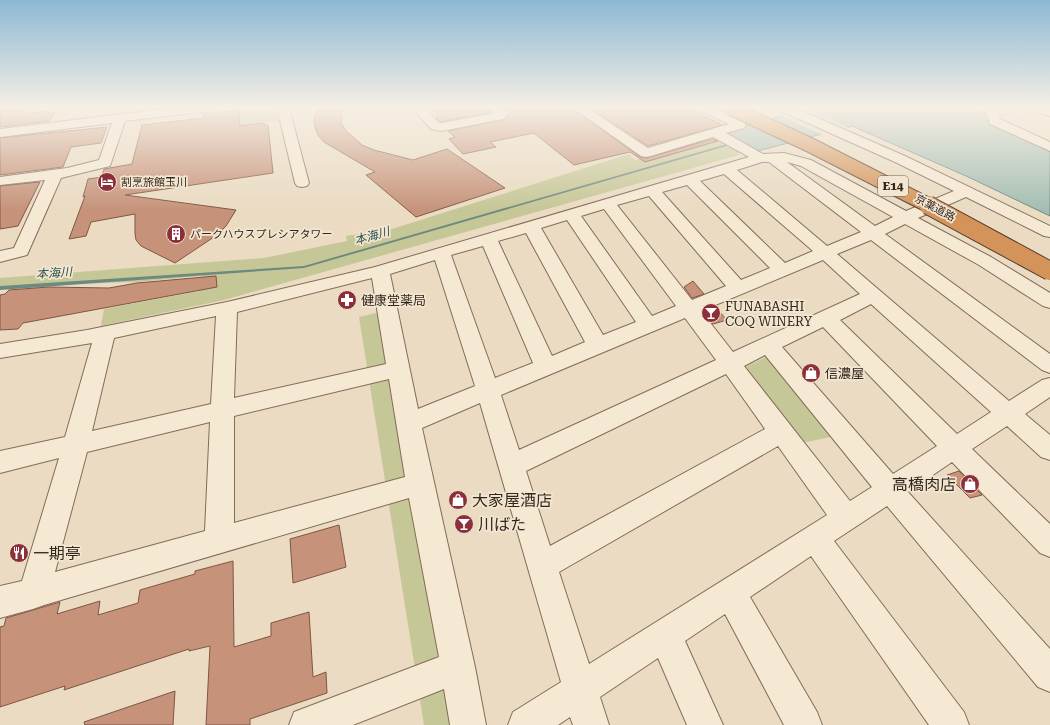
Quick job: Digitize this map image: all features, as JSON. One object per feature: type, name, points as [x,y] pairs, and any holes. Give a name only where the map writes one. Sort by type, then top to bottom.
[{"type":"highway","name":"京葉道路","points":[[804,142],[926,202],[1050,271]]},
{"type":"highway","name":"京葉道路","points":[[825,142],[1050,255]]},
{"type":"street","points":[[0,181],[55,174],[97,166],[105,163],[112,142]]},
{"type":"street","points":[[292,142],[302,183]]},
{"type":"street","points":[[629,142],[646,153],[682,142]]},
{"type":"street","points":[[733,142],[765,157],[874,233],[1050,365]]},
{"type":"street","points":[[863,142],[968,191],[1050,232]]},
{"type":"street","points":[[1037,142],[1050,148]]},
{"type":"street","points":[[0,352],[96,336],[227,308],[380,271],[765,157],[784,156],[806,163],[985,261],[1050,302]]},
{"type":"street","points":[[727,169],[1050,450]]},
{"type":"street","points":[[0,257],[21,251],[55,174]]},
{"type":"street","points":[[690,180],[782,270]]},
{"type":"street","points":[[652,190],[738,288]]},
{"type":"street","points":[[408,423],[874,233],[904,217],[968,191]]},
{"type":"street","points":[[607,203],[689,309],[846,518]]},
{"type":"street","points":[[571,214],[648,325]]},
{"type":"street","points":[[531,226],[598,346]]},
{"type":"street","points":[[488,238],[546,367]]},
{"type":"street","points":[[441,252],[488,391],[510,466],[592,725]]},
{"type":"street","points":[[380,271],[408,423],[458,667],[468,725]]},
{"type":"street","points":[[510,466],[874,296]]},
{"type":"street","points":[[219,540],[222,411],[227,308]]},
{"type":"street","points":[[826,318],[1050,544]]},
{"type":"street","points":[[0,339],[90,325],[96,336],[76,444],[33,594]]},
{"type":"street","points":[[768,345],[890,490],[1050,675]]},
{"type":"street","points":[[0,462],[399,369]]},
{"type":"street","points":[[526,725],[1050,386]]},
{"type":"street","points":[[542,566],[781,432]]},
{"type":"street","points":[[0,602],[33,594],[420,484]]},
{"type":"street","points":[[815,538],[951,725]]},
{"type":"street","points":[[730,593],[804,725]]},
{"type":"street","points":[[665,635],[704,725]]},
{"type":"street","points":[[307,725],[458,667]]},
{"type":"green space","points":[[703,142],[724,142],[739,150],[739,155],[224,300],[101,326],[104,309],[199,291],[201,276],[137,282],[0,286],[0,278],[264,258],[347,241],[346,236],[392,229],[629,154],[635,160]]},
{"type":"green space","points":[[380,312],[450,725],[424,725],[359,317]]},
{"type":"green space","points":[[770,355],[835,436],[802,443],[745,367]]},
{"type":"shaded area","points":[[740,142],[792,142],[758,151]]},
{"type":"shaded area","points":[[888,142],[1031,142],[1050,151],[1050,216],[966,176]]},
{"type":"building","points":[[0,142],[101,142],[71,147],[63,167],[0,175]]},
{"type":"building","points":[[138,142],[270,142],[273,173],[125,195],[236,210],[226,226],[217,235],[175,263],[141,246],[136,240],[135,214],[91,222],[86,236],[69,239],[85,196],[83,197],[88,179],[102,177],[104,169],[132,164]]},
{"type":"building","points":[[324,142],[358,142],[374,150],[413,160],[447,149],[505,188],[416,217],[366,175],[375,172]]},
{"type":"building","points":[[452,142],[491,142],[496,147],[463,154]]},
{"type":"building","points":[[545,142],[619,142],[640,157],[646,158],[703,142],[715,142],[645,162],[630,152],[574,165]]},
{"type":"building","points":[[642,142],[663,142],[648,146]]},
{"type":"building","points":[[40,182],[18,226],[0,229],[0,186]]},
{"type":"building","points":[[216,276],[217,287],[23,323],[18,329],[0,330],[0,295],[5,294],[9,290],[49,287],[109,288],[137,283]]},
{"type":"building","points":[[693,281],[704,294],[692,298],[684,287]]},
{"type":"building","points":[[715,307],[727,320],[713,324],[703,312]]},
{"type":"building","points":[[959,471],[982,495],[970,498],[947,475]]},
{"type":"building","points":[[339,525],[346,567],[293,583],[290,539]]},
{"type":"building","points":[[233,561],[234,647],[271,636],[271,623],[309,612],[313,677],[326,672],[327,693],[250,719],[250,725],[206,725],[210,646],[189,651],[189,649],[64,690],[65,686],[0,707],[0,627],[4,626],[6,618],[60,602],[57,614],[100,601],[98,615],[138,603],[140,590],[195,574],[195,571]]},
{"type":"building","points":[[175,691],[173,725],[85,725],[84,722]]},
{"type":"waterway","name":"本海川","points":[[0,288],[304,267],[735,143]]},
{"type":"place","name":"割烹旅館玉川","points":[[107,182]]},
{"type":"place","name":"パークハウスプレシアタワー","points":[[176,234]]},
{"type":"place","name":"健康堂薬局","points":[[347,300]]},
{"type":"place","name":"FUNABASHI COQ WINERY","points":[[711,313]]},
{"type":"place","name":"信濃屋","points":[[811,373]]},
{"type":"place","name":"高橋肉店","points":[[970,484]]},
{"type":"place","name":"大家屋酒店","points":[[458,500]]},
{"type":"place","name":"川ばた","points":[[464,524]]},
{"type":"place","name":"一期亭","points":[[19,553]]}]
